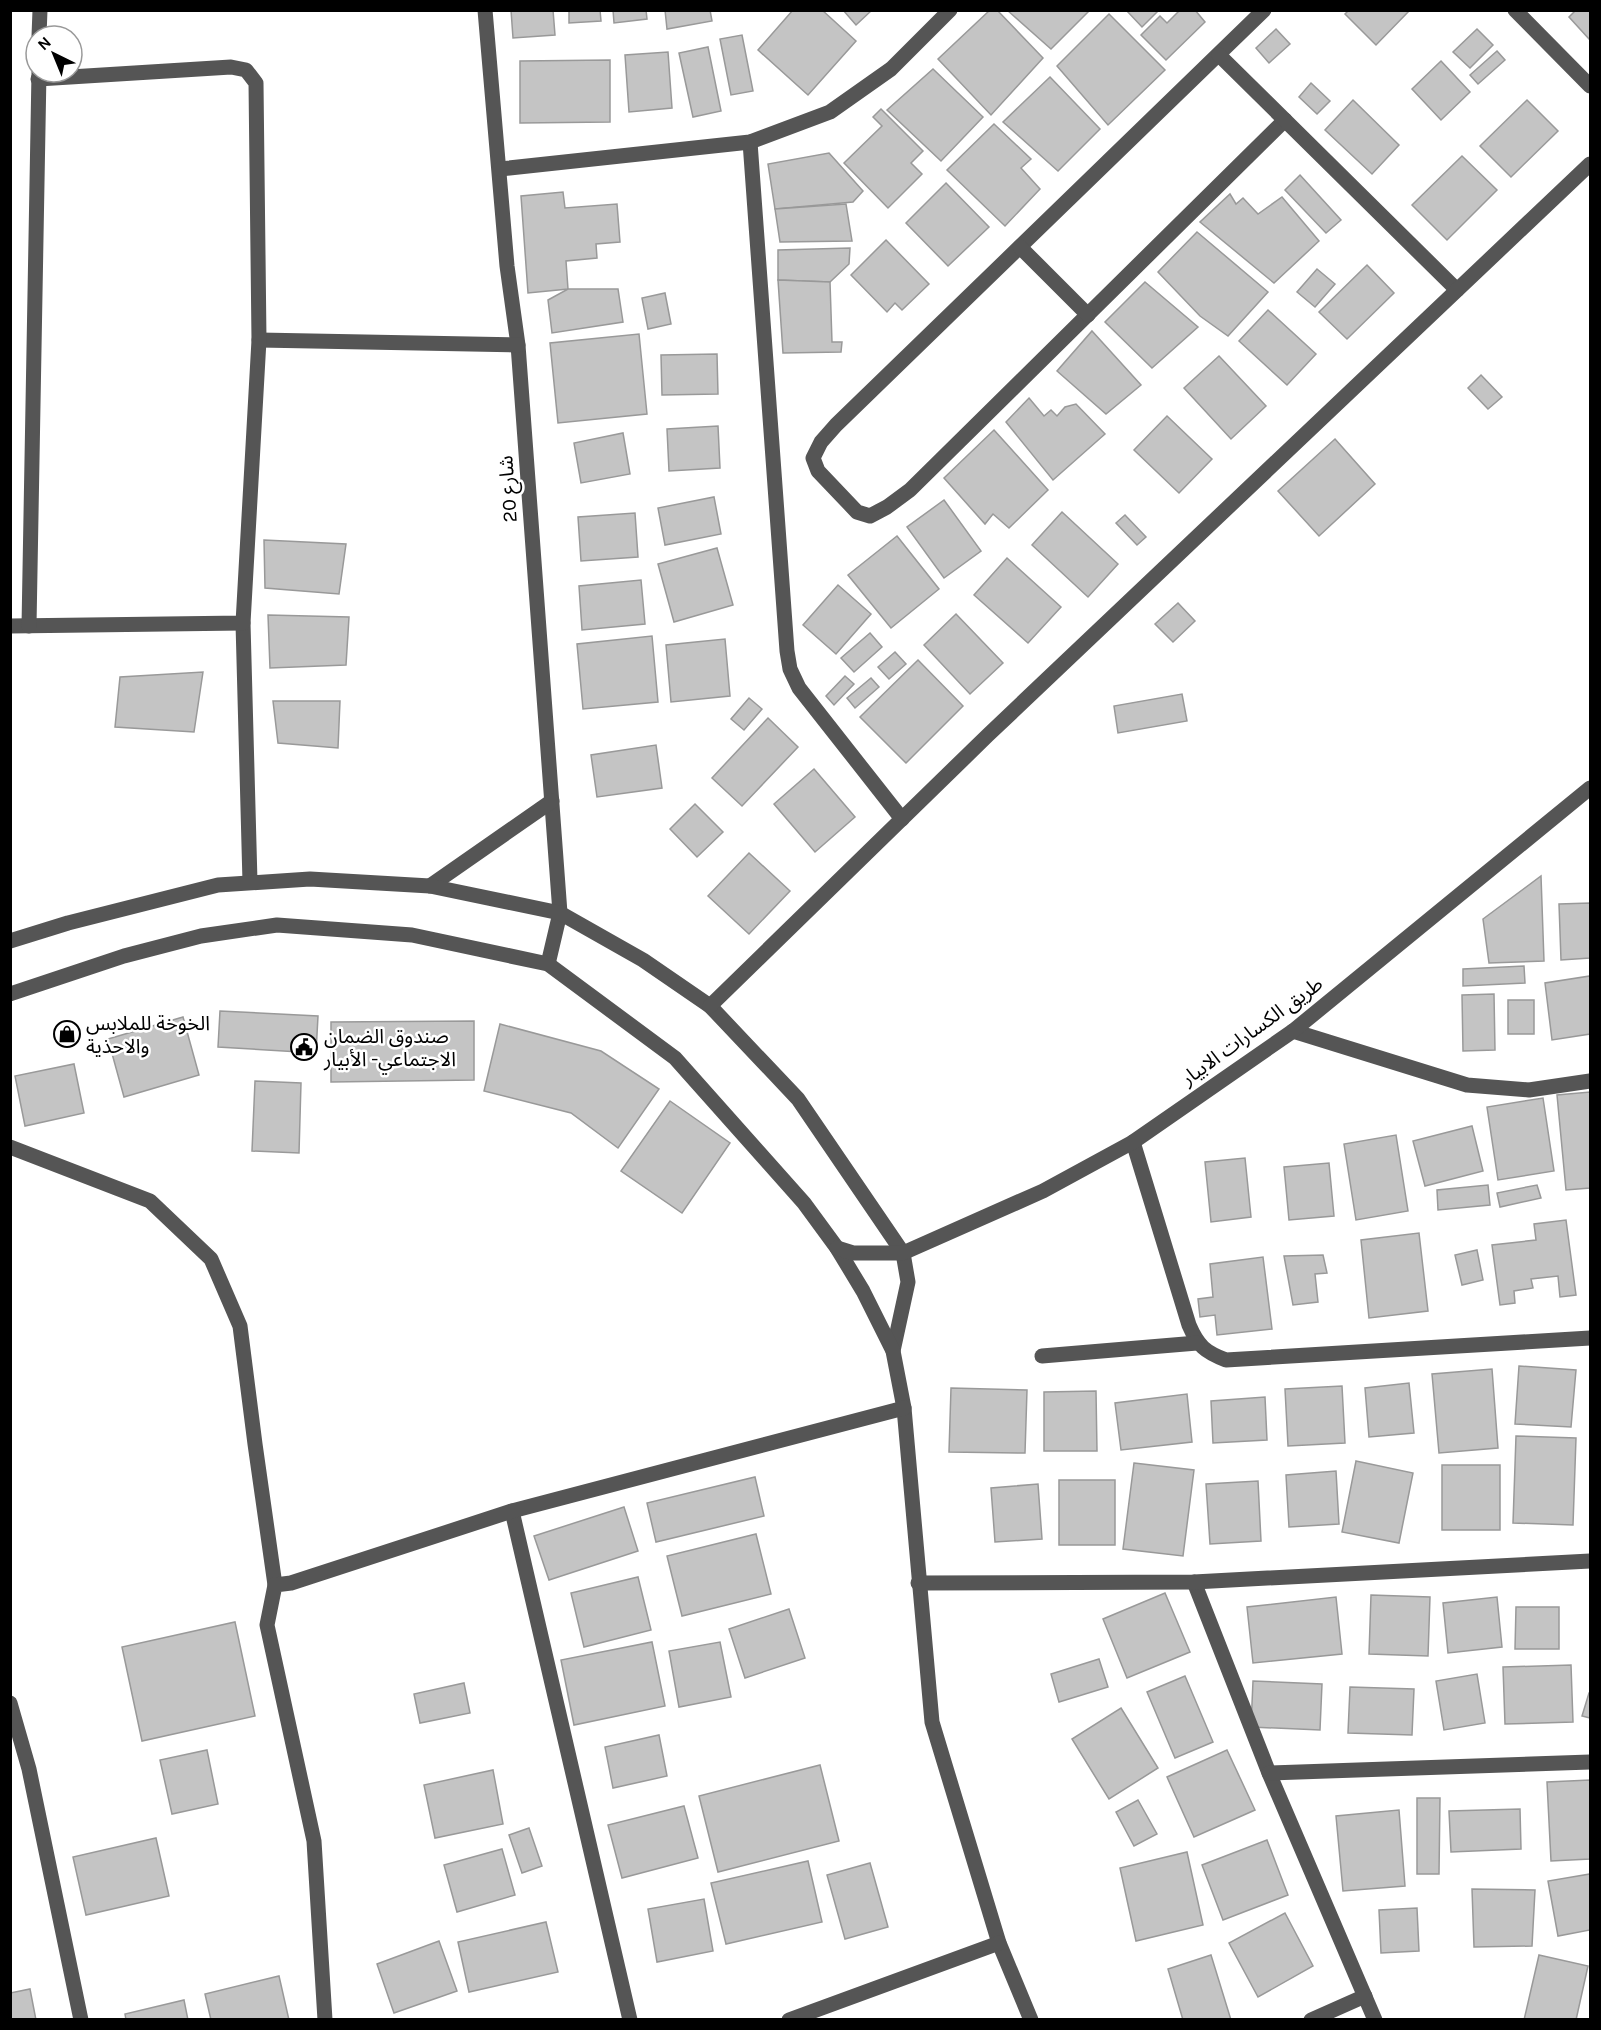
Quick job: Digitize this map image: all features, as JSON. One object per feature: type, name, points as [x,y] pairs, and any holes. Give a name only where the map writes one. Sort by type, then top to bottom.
[{"type":"street","name":"شارع 20","points":[[485,10],[507,266],[518,345],[560,913],[548,964]]},
{"type":"street","points":[[500,169],[750,142],[830,112],[891,69],[950,10]]},
{"type":"street","points":[[1264,10],[821,442],[813,458],[818,471],[857,512],[870,516],[910,490],[1285,120]]},
{"type":"street","points":[[1515,10],[1590,86]]},
{"type":"street","points":[[1219,55],[1457,290]]},
{"type":"street","points":[[84,73],[231,67],[246,70],[256,83],[259,339],[243,622],[250,882]]},
{"type":"street","points":[[29,626],[38,84]]},
{"type":"street","points":[[750,142],[790,669],[799,688],[902,819]]},
{"type":"street","points":[[710,1006],[902,819],[1590,164]]},
{"type":"street","points":[[1020,247],[1088,315]]},
{"type":"street","points":[[259,339],[518,345]]},
{"type":"street","points":[[10,626],[243,622]]},
{"type":"street","name":"طريق الكسارات الابيار","points":[[903,1253],[1043,1191],[1133,1142],[1293,1032],[1590,788]]},
{"type":"street","points":[[430,886],[552,801]]},
{"type":"street","points":[[10,941],[68,923],[206,888],[250,882],[310,879],[430,886],[560,913],[643,960],[710,1006],[798,1099],[903,1253],[908,1282],[893,1351]]},
{"type":"street","points":[[10,994],[135,953],[201,936],[277,925],[412,935],[548,964],[675,1058],[804,1203],[837,1248],[863,1292],[893,1351],[903,1408],[932,1722],[999,1943],[1030,2019]]},
{"type":"street","points":[[1293,1032],[1467,1085],[1529,1090],[1590,1081]]},
{"type":"street","points":[[1133,1142],[1189,1325],[1197,1343],[1212,1355],[1226,1360],[1590,1338]]},
{"type":"street","points":[[10,1147],[150,1201],[211,1259],[240,1326],[275,1585],[267,1625],[314,1841],[325,2019]]},
{"type":"street","points":[[837,1248],[853,1253],[903,1253]]},
{"type":"street","points":[[1042,1356],[1197,1343]]},
{"type":"street","points":[[275,1585],[291,1583],[512,1510],[903,1408]]},
{"type":"street","points":[[512,1510],[630,2019]]},
{"type":"street","points":[[918,1583],[1194,1582],[1590,1561]]},
{"type":"street","points":[[1194,1582],[1269,1773],[1375,2019]]},
{"type":"street","points":[[10,1703],[29,1769],[81,2019]]},
{"type":"street","points":[[1269,1773],[1590,1762]]},
{"type":"street","points":[[789,2019],[999,1943]]},
{"type":"street","points":[[1311,2019],[1365,1996]]},
{"type":"building","points":[[511,10],[553,10],[555,35],[513,38]]},
{"type":"building","points":[[569,10],[600,10],[601,21],[569,23]]},
{"type":"building","points":[[613,10],[646,10],[647,19],[614,23]]},
{"type":"building","points":[[665,10],[710,10],[712,21],[667,29]]},
{"type":"building","points":[[793,10],[822,10],[856,41],[808,95],[758,50]]},
{"type":"building","points":[[843,10],[872,10],[856,25]]},
{"type":"building","points":[[990,10],[997,10],[1043,58],[991,115],[938,59]]},
{"type":"building","points":[[1007,10],[1090,10],[1051,49]]},
{"type":"building","points":[[1126,10],[1159,10],[1142,27]]},
{"type":"building","points":[[1180,10],[1195,10],[1205,22],[1166,60],[1141,35],[1160,16],[1167,23]]},
{"type":"building","points":[[1349,10],[1410,10],[1376,45],[1345,14]]},
{"type":"building","points":[[1576,10],[1590,10],[1590,40],[1569,17]]},
{"type":"building","points":[[1109,14],[1165,70],[1108,125],[1057,66]]},
{"type":"building","points":[[1276,29],[1290,44],[1269,63],[1256,48]]},
{"type":"building","points":[[1477,29],[1493,45],[1470,68],[1453,52]]},
{"type":"building","points":[[742,35],[753,91],[731,95],[720,39]]},
{"type":"building","points":[[708,47],[721,111],[693,117],[679,53]]},
{"type":"building","points":[[1497,51],[1505,60],[1478,84],[1470,75]]},
{"type":"building","points":[[668,52],[672,108],[629,112],[625,55]]},
{"type":"building","points":[[610,60],[610,122],[520,123],[520,61]]},
{"type":"building","points":[[1441,61],[1470,92],[1441,120],[1412,89]]},
{"type":"building","points":[[933,69],[983,117],[941,161],[887,110]]},
{"type":"building","points":[[1050,77],[1100,129],[1058,171],[1003,122]]},
{"type":"building","points":[[1311,83],[1330,101],[1317,114],[1299,97]]},
{"type":"building","points":[[1353,100],[1399,145],[1372,174],[1325,130]]},
{"type":"building","points":[[1527,100],[1558,131],[1511,177],[1480,146]]},
{"type":"building","points":[[881,109],[923,151],[911,163],[922,174],[888,208],[844,163],[882,126],[873,117]]},
{"type":"building","points":[[994,124],[1031,159],[1021,168],[1040,189],[1005,226],[947,170]]},
{"type":"building","points":[[829,153],[863,191],[853,202],[775,209],[768,164]]},
{"type":"building","points":[[1462,156],[1497,190],[1447,240],[1412,205]]},
{"type":"building","points":[[1300,175],[1341,220],[1326,233],[1285,190]]},
{"type":"building","points":[[946,183],[989,227],[948,266],[906,223]]},
{"type":"building","points":[[563,192],[565,208],[617,204],[620,242],[596,244],[597,258],[566,261],[568,289],[528,293],[521,196]]},
{"type":"building","points":[[1230,194],[1236,204],[1243,198],[1258,214],[1282,197],[1319,241],[1274,283],[1200,222]]},
{"type":"building","points":[[846,204],[852,241],[780,242],[775,209]]},
{"type":"building","points":[[1197,232],[1268,292],[1228,336],[1200,316],[1158,272]]},
{"type":"building","points":[[886,240],[929,284],[902,310],[895,303],[887,312],[851,275]]},
{"type":"building","points":[[850,248],[849,264],[830,282],[778,280],[778,250]]},
{"type":"building","points":[[1367,265],[1394,293],[1347,339],[1319,312]]},
{"type":"building","points":[[1317,269],[1335,284],[1315,307],[1297,292]]},
{"type":"building","points":[[778,280],[830,282],[832,342],[842,342],[841,352],[783,353]]},
{"type":"building","points":[[1145,282],[1198,327],[1152,368],[1105,322]]},
{"type":"building","points":[[568,289],[618,289],[623,322],[552,333],[548,300]]},
{"type":"building","points":[[665,293],[671,324],[648,329],[642,298]]},
{"type":"building","points":[[1268,310],[1316,354],[1287,385],[1239,341]]},
{"type":"building","points":[[1092,331],[1141,385],[1106,414],[1057,371]]},
{"type":"building","points":[[639,334],[647,414],[558,423],[550,343]]},
{"type":"building","points":[[717,354],[718,394],[662,395],[661,355]]},
{"type":"building","points":[[1219,356],[1266,406],[1231,439],[1184,388]]},
{"type":"building","points":[[1481,375],[1502,397],[1488,409],[1468,388]]},
{"type":"building","points":[[1029,398],[1044,416],[1051,410],[1057,416],[1065,407],[1076,404],[1105,434],[1053,480],[1006,422]]},
{"type":"building","points":[[1167,416],[1212,459],[1179,493],[1134,450]]},
{"type":"building","points":[[718,426],[720,468],[669,471],[667,429]]},
{"type":"building","points":[[994,430],[1048,490],[1009,528],[993,514],[985,524],[944,478]]},
{"type":"building","points":[[623,433],[630,474],[581,483],[574,443]]},
{"type":"building","points":[[1335,439],[1375,484],[1319,536],[1278,491]]},
{"type":"building","points":[[714,497],[721,534],[665,545],[658,508]]},
{"type":"building","points":[[944,500],[981,551],[944,578],[907,527]]},
{"type":"building","points":[[1062,512],[1118,564],[1088,597],[1032,545]]},
{"type":"building","points":[[635,513],[638,557],[581,561],[578,517]]},
{"type":"building","points":[[1125,515],[1146,537],[1137,545],[1116,523]]},
{"type":"building","points":[[897,536],[939,589],[891,628],[848,575]]},
{"type":"building","points":[[264,540],[346,544],[339,594],[265,588]]},
{"type":"building","points":[[717,548],[733,605],[674,622],[658,564]]},
{"type":"building","points":[[1007,558],[1061,607],[1028,643],[974,595]]},
{"type":"building","points":[[641,580],[645,624],[582,630],[579,586]]},
{"type":"building","points":[[838,585],[871,614],[836,654],[803,625]]},
{"type":"building","points":[[1178,603],[1195,621],[1173,642],[1155,624]]},
{"type":"building","points":[[956,614],[1003,663],[970,694],[924,645]]},
{"type":"building","points":[[268,615],[349,617],[346,665],[270,668]]},
{"type":"building","points":[[870,633],[882,647],[854,672],[841,658]]},
{"type":"building","points":[[652,636],[658,702],[583,709],[577,644]]},
{"type":"building","points":[[725,639],[730,696],[671,702],[666,645]]},
{"type":"building","points":[[895,652],[906,664],[889,679],[878,667]]},
{"type":"building","points":[[918,660],[963,706],[906,763],[860,717]]},
{"type":"building","points":[[203,672],[194,732],[115,727],[120,677]]},
{"type":"building","points":[[845,676],[854,684],[834,705],[826,696]]},
{"type":"building","points":[[871,678],[879,687],[855,708],[847,698]]},
{"type":"building","points":[[1182,694],[1187,721],[1118,733],[1114,706]]},
{"type":"building","points":[[749,698],[762,709],[744,730],[731,719]]},
{"type":"building","points":[[273,701],[340,701],[338,748],[278,743]]},
{"type":"building","points":[[768,718],[798,747],[742,806],[712,778]]},
{"type":"building","points":[[656,745],[662,788],[597,797],[591,755]]},
{"type":"building","points":[[814,769],[855,817],[815,852],[774,804]]},
{"type":"building","points":[[695,804],[723,832],[697,857],[670,829]]},
{"type":"building","points":[[749,853],[790,891],[749,934],[708,896]]},
{"type":"building","points":[[1541,876],[1544,961],[1489,963],[1483,919]]},
{"type":"building","points":[[1590,903],[1590,958],[1561,960],[1559,904]]},
{"type":"building","points":[[1524,966],[1525,983],[1463,986],[1463,969]]},
{"type":"building","points":[[1590,976],[1590,1034],[1552,1040],[1545,983]]},
{"type":"building","points":[[1494,994],[1495,1050],[1463,1051],[1462,995]]},
{"type":"building","points":[[1508,1000],[1534,1000],[1534,1034],[1508,1034]]},
{"type":"building","points":[[220,1011],[318,1016],[316,1053],[218,1047]]},
{"type":"building","points":[[183,1017],[199,1075],[124,1097],[108,1039]]},
{"type":"building","points":[[474,1021],[474,1080],[331,1082],[331,1022]]},
{"type":"building","points":[[500,1024],[601,1051],[659,1089],[618,1148],[571,1113],[484,1091]]},
{"type":"building","points":[[74,1064],[84,1113],[25,1126],[15,1076]]},
{"type":"building","points":[[255,1081],[301,1083],[299,1153],[252,1151]]},
{"type":"building","points":[[1590,1092],[1590,1188],[1566,1190],[1557,1095]]},
{"type":"building","points":[[1543,1098],[1554,1171],[1498,1180],[1487,1107]]},
{"type":"building","points":[[670,1101],[730,1143],[682,1213],[621,1171]]},
{"type":"building","points":[[1472,1126],[1483,1171],[1425,1186],[1413,1141]]},
{"type":"building","points":[[1396,1135],[1408,1211],[1356,1220],[1344,1144]]},
{"type":"building","points":[[1245,1158],[1251,1217],[1211,1222],[1205,1162]]},
{"type":"building","points":[[1329,1163],[1334,1216],[1289,1220],[1284,1167]]},
{"type":"building","points":[[1488,1185],[1490,1205],[1438,1210],[1437,1190]]},
{"type":"building","points":[[1537,1185],[1541,1198],[1500,1207],[1497,1193]]},
{"type":"building","points":[[1566,1220],[1576,1295],[1560,1297],[1558,1276],[1531,1279],[1533,1288],[1514,1291],[1515,1303],[1500,1305],[1492,1245],[1536,1240],[1534,1224]]},
{"type":"building","points":[[1419,1233],[1428,1311],[1369,1318],[1361,1240]]},
{"type":"building","points":[[1477,1250],[1483,1280],[1462,1285],[1455,1255]]},
{"type":"building","points":[[1323,1255],[1327,1273],[1315,1274],[1318,1302],[1293,1305],[1284,1256]]},
{"type":"building","points":[[1263,1257],[1272,1329],[1217,1335],[1215,1315],[1200,1317],[1198,1299],[1213,1297],[1210,1264]]},
{"type":"building","points":[[1519,1366],[1576,1370],[1571,1427],[1515,1424]]},
{"type":"building","points":[[1492,1369],[1498,1448],[1439,1453],[1432,1374]]},
{"type":"building","points":[[1409,1383],[1414,1433],[1369,1437],[1365,1388]]},
{"type":"building","points":[[1342,1386],[1345,1443],[1288,1446],[1285,1389]]},
{"type":"building","points":[[951,1388],[1027,1390],[1025,1453],[949,1452]]},
{"type":"building","points":[[1096,1391],[1097,1451],[1044,1451],[1044,1392]]},
{"type":"building","points":[[1187,1394],[1192,1442],[1121,1450],[1115,1403]]},
{"type":"building","points":[[1265,1397],[1267,1440],[1213,1443],[1211,1401]]},
{"type":"building","points":[[1516,1436],[1576,1438],[1573,1525],[1513,1523]]},
{"type":"building","points":[[1356,1461],[1413,1473],[1399,1543],[1342,1532]]},
{"type":"building","points":[[1134,1463],[1194,1470],[1183,1556],[1123,1549]]},
{"type":"building","points":[[1442,1465],[1500,1465],[1500,1530],[1442,1530]]},
{"type":"building","points":[[1336,1471],[1339,1524],[1289,1527],[1286,1475]]},
{"type":"building","points":[[755,1477],[764,1516],[656,1542],[647,1503]]},
{"type":"building","points":[[1059,1480],[1115,1480],[1115,1545],[1059,1545]]},
{"type":"building","points":[[1258,1481],[1261,1541],[1210,1544],[1206,1484]]},
{"type":"building","points":[[1038,1484],[1042,1539],[995,1542],[991,1488]]},
{"type":"building","points":[[624,1507],[638,1551],[549,1580],[534,1536]]},
{"type":"building","points":[[756,1534],[771,1594],[682,1616],[667,1556]]},
{"type":"building","points":[[638,1577],[651,1630],[584,1647],[571,1593]]},
{"type":"building","points":[[1165,1593],[1190,1652],[1127,1678],[1103,1619]]},
{"type":"building","points":[[1371,1595],[1430,1597],[1428,1656],[1369,1654]]},
{"type":"building","points":[[1336,1597],[1342,1654],[1253,1663],[1247,1607]]},
{"type":"building","points":[[1497,1597],[1502,1647],[1448,1653],[1443,1603]]},
{"type":"building","points":[[1516,1607],[1559,1607],[1559,1649],[1515,1649]]},
{"type":"building","points":[[789,1609],[805,1658],[745,1678],[729,1629]]},
{"type":"building","points":[[235,1622],[255,1716],[142,1741],[122,1647]]},
{"type":"building","points":[[652,1642],[665,1706],[574,1725],[561,1660]]},
{"type":"building","points":[[720,1642],[731,1697],[679,1707],[669,1651]]},
{"type":"building","points":[[1099,1659],[1108,1687],[1059,1702],[1051,1674]]},
{"type":"building","points":[[1571,1665],[1573,1722],[1505,1724],[1503,1667]]},
{"type":"building","points":[[1477,1674],[1485,1723],[1444,1730],[1436,1681]]},
{"type":"building","points":[[1185,1676],[1213,1742],[1175,1758],[1147,1692]]},
{"type":"building","points":[[1253,1681],[1322,1684],[1320,1730],[1251,1727]]},
{"type":"building","points":[[464,1683],[470,1713],[420,1723],[414,1694]]},
{"type":"building","points":[[1350,1687],[1414,1689],[1412,1735],[1348,1733]]},
{"type":"building","points":[[1590,1693],[1590,1718],[1582,1716]]},
{"type":"building","points":[[1121,1708],[1158,1768],[1109,1799],[1072,1739]]},
{"type":"building","points":[[659,1735],[667,1776],[613,1788],[605,1747]]},
{"type":"building","points":[[207,1750],[218,1804],[172,1814],[160,1760]]},
{"type":"building","points":[[1227,1750],[1255,1810],[1194,1837],[1167,1777]]},
{"type":"building","points":[[820,1765],[839,1841],[718,1872],[699,1796]]},
{"type":"building","points":[[493,1770],[503,1824],[435,1838],[424,1785]]},
{"type":"building","points":[[1590,1780],[1590,1859],[1551,1861],[1547,1782]]},
{"type":"building","points":[[1417,1798],[1440,1798],[1439,1874],[1417,1874]]},
{"type":"building","points":[[1138,1800],[1157,1834],[1134,1846],[1116,1812]]},
{"type":"building","points":[[684,1806],[698,1858],[622,1878],[608,1825]]},
{"type":"building","points":[[1520,1809],[1521,1849],[1451,1852],[1449,1811]]},
{"type":"building","points":[[1399,1810],[1405,1886],[1343,1891],[1336,1816]]},
{"type":"building","points":[[529,1828],[542,1866],[522,1873],[509,1835]]},
{"type":"building","points":[[156,1838],[169,1896],[86,1915],[73,1857]]},
{"type":"building","points":[[1267,1840],[1288,1895],[1223,1920],[1202,1865]]},
{"type":"building","points":[[502,1849],[515,1895],[457,1912],[444,1865]]},
{"type":"building","points":[[1187,1852],[1203,1925],[1136,1941],[1120,1868]]},
{"type":"building","points":[[808,1861],[822,1922],[726,1944],[711,1883]]},
{"type":"building","points":[[870,1863],[888,1927],[845,1939],[827,1875]]},
{"type":"building","points":[[1590,1874],[1590,1930],[1558,1936],[1548,1881]]},
{"type":"building","points":[[1472,1889],[1535,1890],[1532,1946],[1474,1947]]},
{"type":"building","points":[[704,1899],[713,1951],[657,1962],[648,1909]]},
{"type":"building","points":[[1417,1908],[1419,1951],[1381,1953],[1379,1910]]},
{"type":"building","points":[[1285,1913],[1313,1966],[1258,1997],[1229,1943]]},
{"type":"building","points":[[546,1922],[558,1972],[469,1992],[458,1942]]},
{"type":"building","points":[[439,1941],[457,1991],[394,2013],[377,1964]]},
{"type":"building","points":[[1211,1955],[1231,2020],[1183,2020],[1168,1969]]},
{"type":"building","points":[[1539,1955],[1588,1966],[1576,2020],[1524,2020]]},
{"type":"building","points":[[279,1976],[289,2020],[211,2020],[205,1994]]},
{"type":"building","points":[[30,1989],[36,2020],[10,2020],[10,1993]]},
{"type":"building","points":[[184,2000],[188,2020],[126,2020],[125,2014]]},
{"type":"place","name":"الخوخة للملابس والاحذية","points":[[67,1034]]},
{"type":"place","name":"صندوق الضمان الاجتماعي- الأبيار","points":[[304,1047]]}]
